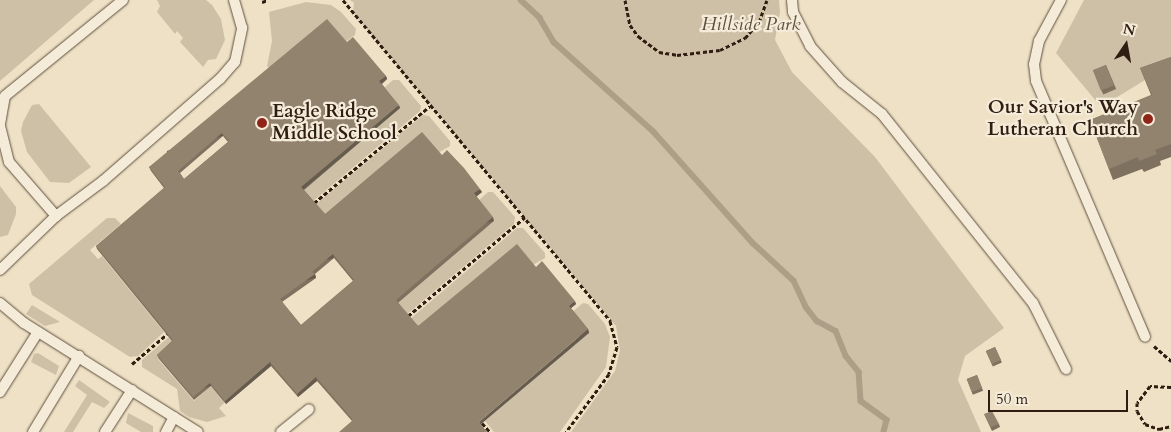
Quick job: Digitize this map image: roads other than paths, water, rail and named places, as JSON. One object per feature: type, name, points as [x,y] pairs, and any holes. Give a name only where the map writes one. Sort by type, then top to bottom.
[{"type":"lane","points":[[56,216],[9,162],[0,125],[5,96],[123,0]]},
{"type":"lane","points":[[0,270],[56,216],[103,181],[235,62],[242,28],[234,0]]},
{"type":"lane","points":[[792,0],[793,12],[810,46],[842,82],[882,114],[1033,303],[1066,369]]},
{"type":"lane","points":[[1061,0],[1039,40],[1034,64],[1036,80],[1144,337]]},
{"type":"lane","points":[[0,303],[38,332],[198,432]]},
{"type":"lane","points":[[0,392],[38,332]]},
{"type":"lane","points":[[33,432],[79,356]]},
{"type":"lane","points":[[105,432],[132,390]]},
{"type":"lane","points":[[281,432],[309,408]]},
{"type":"lane","points":[[166,432],[174,417]]},
{"type":"waterway","points":[[521,0],[540,18],[554,42],[654,132],[753,243],[794,281],[806,307],[817,321],[836,331],[846,356],[859,372],[861,401],[887,420],[884,432]]},
{"type":"place","name":"Our Savior's Way Lutheran Church","points":[[1148,119]]},
{"type":"place","name":"Eagle Ridge Middle School","points":[[262,123]]},
{"type":"park label","name":"Hillside Park","points":[[751,25]]}]
